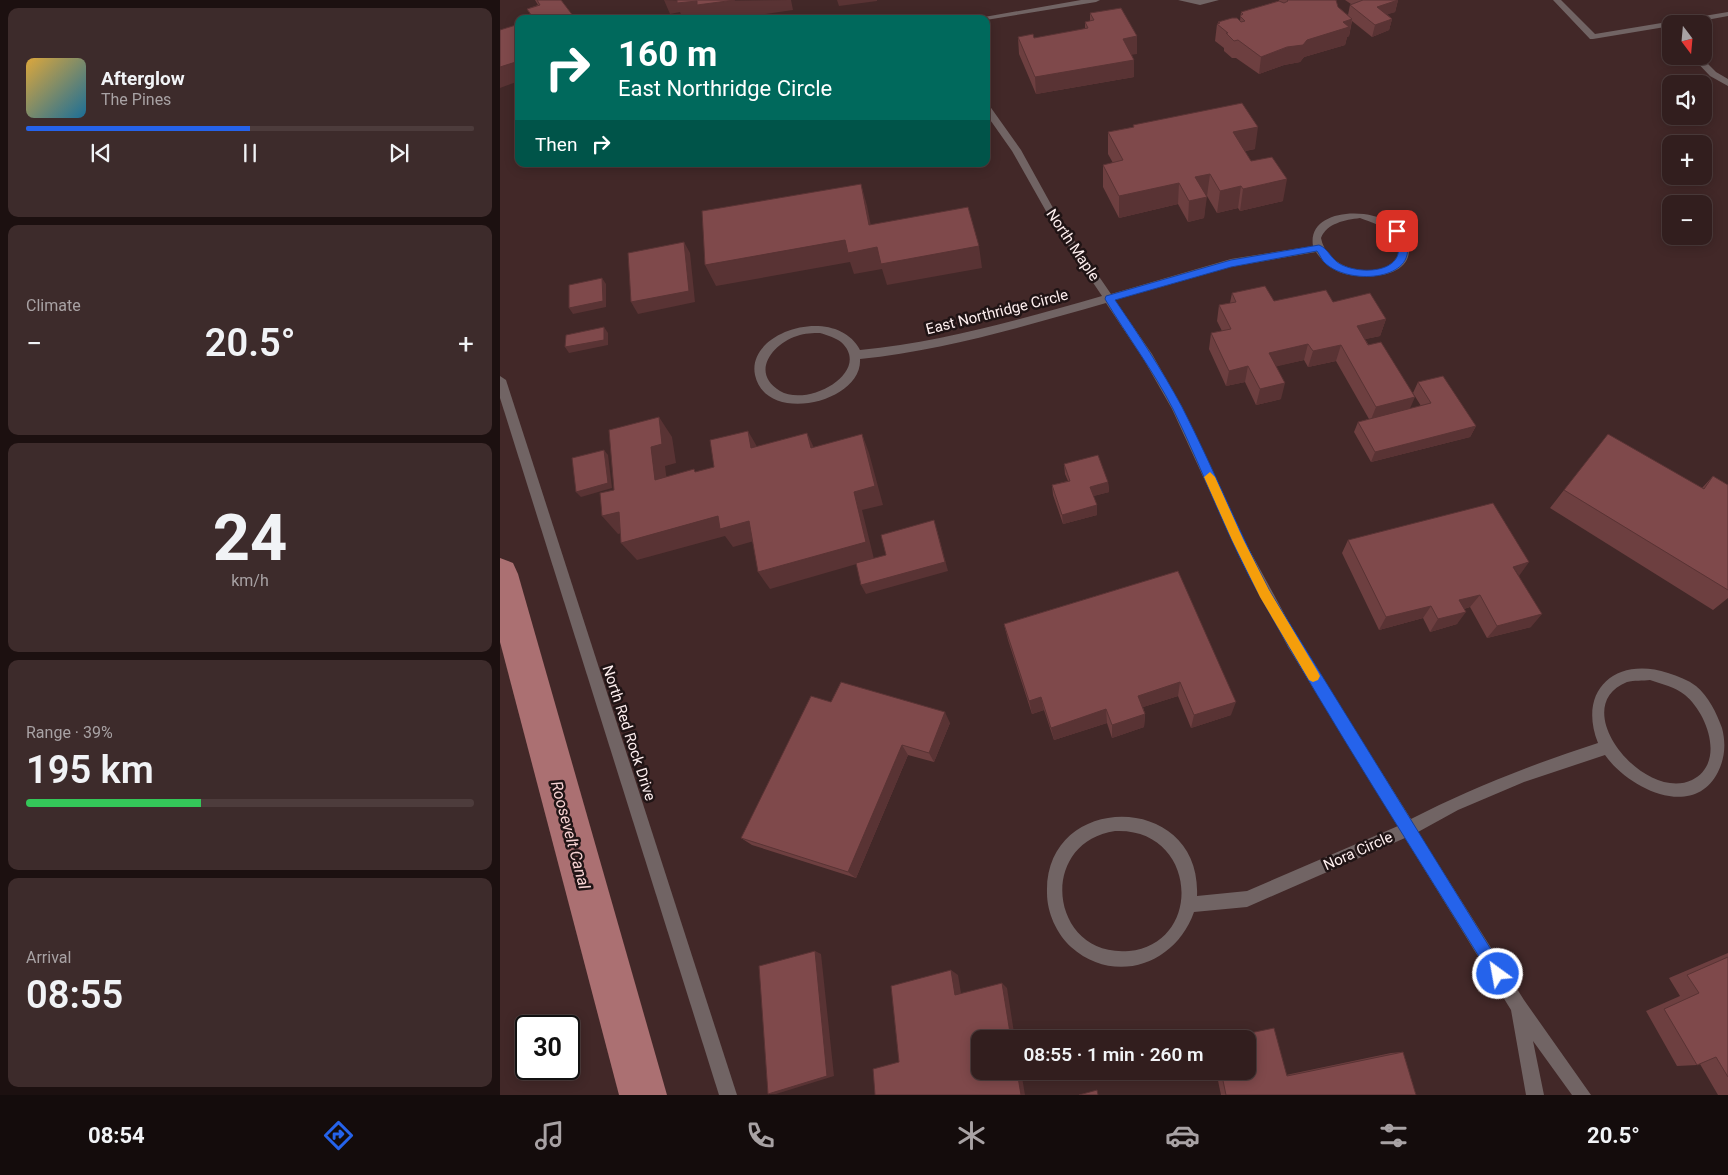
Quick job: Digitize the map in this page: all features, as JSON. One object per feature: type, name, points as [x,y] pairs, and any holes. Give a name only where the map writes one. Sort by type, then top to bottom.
[{"type":"street","points":[[990,17],[1096,0]]},
{"type":"street","points":[[1182,0],[1200,2],[1215,0]]},
{"type":"street","points":[[1557,0],[1593,37],[1662,25]]},
{"type":"street","points":[[1712,17],[1728,14]]},
{"type":"street","points":[[1704,65],[1728,83]]},
{"type":"street","name":"North Maple","points":[[990,113],[1016,150],[1054,218],[1148,357],[1177,408],[1264,593],[1518,1006],[1582,1095]]},
{"type":"street","points":[[1360,215],[1387,223],[1397,231],[1403,241],[1404,250],[1401,260],[1393,267],[1382,272],[1368,274],[1340,268],[1328,261],[1319,248],[1317,243],[1318,234],[1324,226],[1333,219],[1360,215]]},
{"type":"street","name":"East Northridge Circle","points":[[856,355],[896,351],[983,334],[1231,263],[1319,248]]},
{"type":"street","points":[[822,329],[836,332],[847,339],[854,348],[856,355],[853,371],[844,383],[832,392],[816,398],[800,400],[785,398],[772,393],[764,384],[759,374],[761,362],[767,351],[777,341],[790,334],[806,330],[822,329]]},
{"type":"street","name":"North Red Rock Drive","points":[[500,380],[728,1095]]},
{"type":"street","points":[[1650,674],[1670,679],[1690,690],[1707,706],[1719,724],[1725,744],[1723,762],[1715,777],[1700,787],[1681,791],[1660,788],[1639,779],[1621,765],[1607,747],[1599,728],[1598,710],[1603,694],[1614,682],[1630,675],[1650,674]]},
{"type":"street","name":"Nora Circle","points":[[1188,905],[1247,899],[1408,829],[1453,805],[1523,775],[1607,747]]},
{"type":"street","points":[[1130,822],[1150,828],[1168,841],[1181,859],[1188,881],[1188,905],[1180,927],[1165,945],[1146,957],[1124,962],[1102,958],[1082,947],[1066,931],[1058,909],[1055,887],[1060,865],[1071,846],[1088,831],[1108,823],[1130,822]]},
{"type":"street","name":"North Maple","points":[[1518,1006],[1535,1095]]},
{"type":"building","points":[[537,0],[561,0],[572,15],[531,15],[527,9],[540,5]]},
{"type":"building","points":[[677,0],[735,0],[697,5],[697,1],[677,3]]},
{"type":"building","points":[[1287,0],[1336,0],[1338,7],[1352,19],[1343,22],[1349,27],[1307,40],[1303,45],[1287,47],[1261,57],[1238,40],[1234,41],[1217,24],[1232,18],[1237,18],[1241,22],[1245,21],[1240,16],[1243,14],[1241,12],[1279,1],[1284,3]]},
{"type":"building","points":[[1363,0],[1398,0],[1377,7],[1392,19],[1375,25],[1350,5]]},
{"type":"building","points":[[1121,8],[1137,36],[1123,39],[1134,60],[1035,77],[1018,37],[1033,34],[1034,38],[1088,28],[1085,22],[1094,20],[1090,13]]},
{"type":"building","points":[[515,25],[515,62],[500,67],[500,30]]},
{"type":"building","points":[[1242,103],[1258,127],[1233,132],[1251,161],[1272,157],[1287,179],[1243,189],[1241,186],[1220,191],[1210,174],[1195,177],[1207,197],[1189,201],[1179,183],[1119,196],[1103,165],[1123,160],[1108,132],[1134,127],[1133,125]]},
{"type":"building","points":[[861,184],[869,225],[968,207],[979,246],[881,264],[877,247],[848,253],[845,240],[705,265],[702,211]]},
{"type":"building","points":[[684,242],[689,291],[631,302],[628,253]]},
{"type":"building","points":[[602,278],[603,301],[569,308],[569,285]]},
{"type":"building","points":[[1265,286],[1274,301],[1326,290],[1333,302],[1370,293],[1386,319],[1357,326],[1368,345],[1381,342],[1415,397],[1376,407],[1341,345],[1313,351],[1308,344],[1269,353],[1285,383],[1260,389],[1248,366],[1229,371],[1211,333],[1231,329],[1219,305],[1236,302],[1232,293]]},
{"type":"building","points":[[604,327],[604,340],[565,347],[566,335]]},
{"type":"building","points":[[1443,376],[1476,426],[1375,452],[1358,422],[1431,403],[1418,382]]},
{"type":"building","points":[[659,417],[662,444],[651,447],[655,480],[694,469],[695,472],[714,467],[710,440],[748,431],[751,448],[807,433],[811,448],[862,434],[875,486],[854,492],[866,542],[758,572],[749,521],[720,529],[718,516],[621,543],[619,512],[602,516],[600,493],[614,490],[609,430]]},
{"type":"building","points":[[1608,434],[1704,489],[1713,476],[1728,485],[1728,590],[1564,490]]},
{"type":"building","points":[[604,450],[608,483],[576,492],[572,458]]},
{"type":"building","points":[[1098,455],[1108,482],[1090,487],[1097,505],[1062,515],[1052,485],[1070,481],[1064,464]]},
{"type":"building","points":[[1493,503],[1529,562],[1513,567],[1542,614],[1497,626],[1480,595],[1459,600],[1466,612],[1438,619],[1431,606],[1386,617],[1348,540]]},
{"type":"building","points":[[934,520],[945,562],[861,585],[856,563],[886,555],[881,535]]},
{"type":"building","points":[[1178,571],[1236,702],[1194,715],[1180,682],[1138,696],[1145,714],[1112,725],[1106,709],[1051,728],[1041,697],[1029,701],[1004,624]]},
{"type":"building","points":[[841,682],[945,712],[929,753],[902,745],[848,872],[741,838],[811,696],[831,702]]},
{"type":"building","points":[[815,951],[827,1076],[768,1094],[759,966]]},
{"type":"building","points":[[1728,957],[1728,1077],[1716,1057],[1697,1065],[1664,1009],[1699,993],[1687,975]]},
{"type":"building","points":[[951,970],[955,995],[1002,983],[1010,1030],[971,1030],[971,1080],[1018,1080],[1021,1095],[875,1095],[873,1069],[899,1062],[891,986]]},
{"type":"building","points":[[1274,1028],[1287,1076],[1403,1052],[1416,1095],[1226,1095],[1223,1080],[1256,1080],[1256,1032]]},
{"type":"building","points":[[1097,1090],[1098,1095],[1079,1095]]},
{"type":"waterway","name":"Roosevelt Canal","points":[[500,574],[643,1095]]},
{"type":"slow traffic","points":[[1210,477],[1264,593],[1313,676]]},
{"type":"route","points":[[1397,231],[1403,241],[1404,250],[1401,260],[1393,267],[1382,272],[1368,274],[1340,268],[1328,261],[1319,248],[1231,263],[1109,299],[1148,357],[1177,408],[1264,593],[1313,676],[1498,974]]}]
